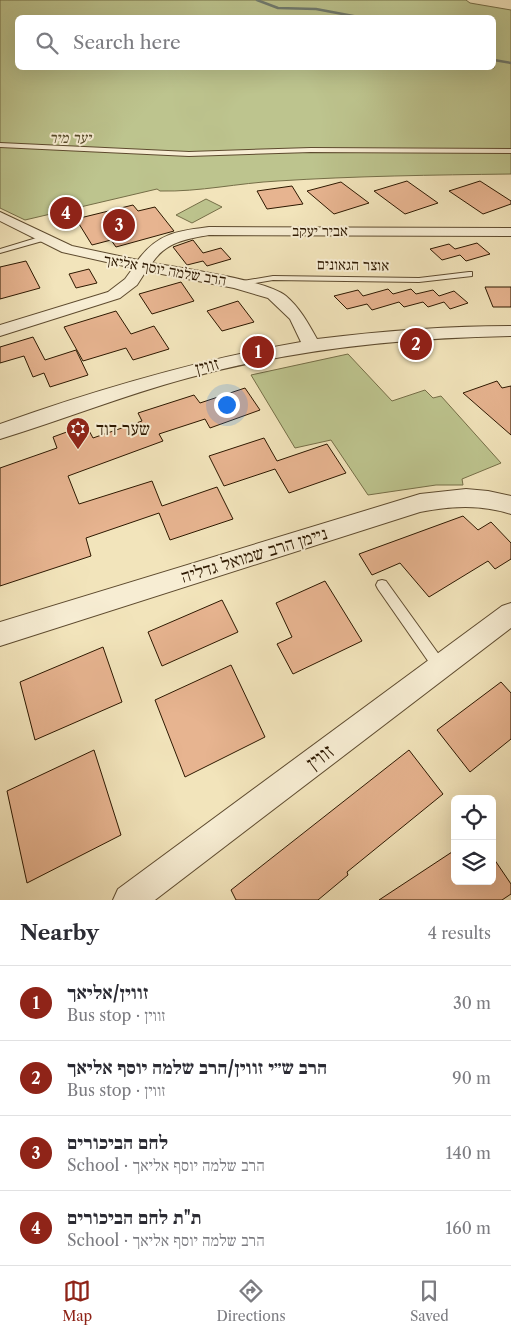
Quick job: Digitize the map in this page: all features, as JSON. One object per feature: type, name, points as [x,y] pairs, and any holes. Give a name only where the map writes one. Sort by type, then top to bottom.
[{"type":"street","name":"הרב שלמה יוסף אליאך","points":[[0,217],[43,238],[90,256],[238,284],[268,293],[282,300],[298,317],[311,344]]},
{"type":"street","name":"אביר יעקב","points":[[0,331],[114,295],[130,282],[151,253],[170,238],[209,231],[511,232]]},
{"type":"street","name":"זווין","points":[[0,432],[164,377],[311,344],[437,333],[511,331]]},
{"type":"street","name":"ניימן הרב שמואל גדליה","points":[[0,634],[420,503],[470,496],[494,499],[511,505]]},
{"type":"street","name":"זווין","points":[[129,900],[511,614]]},
{"type":"lane","points":[[0,145],[189,154],[311,150],[511,151]]},
{"type":"lane","points":[[0,251],[43,238]]},
{"type":"lane","name":"אוצר הגאונים","points":[[238,284],[273,278],[419,280],[469,274]]},
{"type":"lane","points":[[382,585],[440,667]]},
{"type":"green space","name":"יער מיר","points":[[0,0],[466,0],[470,3],[511,10],[511,174],[336,178],[263,182],[190,190],[160,191],[157,189],[25,220],[0,208]]},
{"type":"green space","points":[[206,199],[222,207],[192,223],[176,215]]},
{"type":"green space","points":[[348,354],[392,401],[425,390],[433,398],[441,396],[501,463],[462,479],[463,485],[436,485],[368,495],[331,440],[295,448],[251,375]]},
{"type":"building","points":[[407,181],[438,203],[405,214],[374,191]]},
{"type":"building","points":[[480,181],[511,201],[511,204],[483,214],[449,191]]},
{"type":"building","points":[[341,182],[369,203],[334,214],[307,191]]},
{"type":"building","points":[[292,186],[303,204],[267,209],[257,191]]},
{"type":"building","points":[[133,205],[138,211],[155,207],[174,231],[116,247],[111,240],[92,245],[76,219]]},
{"type":"building","points":[[193,240],[203,253],[221,248],[231,259],[207,266],[203,261],[187,265],[173,247]]},
{"type":"building","points":[[477,243],[490,254],[466,261],[460,255],[442,260],[430,249],[449,244],[455,249]]},
{"type":"building","points":[[26,261],[40,288],[0,299],[0,267]]},
{"type":"building","points":[[89,269],[97,283],[76,288],[69,274]]},
{"type":"building","points":[[181,282],[194,301],[152,314],[139,294]]},
{"type":"building","points":[[485,287],[511,287],[511,307],[493,307]]},
{"type":"building","points":[[388,289],[393,294],[411,289],[416,294],[433,290],[439,296],[454,291],[468,303],[450,309],[444,302],[428,307],[423,302],[404,307],[399,302],[372,310],[367,304],[347,309],[334,296],[358,290],[363,296]]},
{"type":"building","points":[[238,301],[254,322],[222,331],[207,311]]},
{"type":"building","points":[[116,311],[131,334],[154,326],[169,349],[133,360],[126,348],[83,361],[64,327]]},
{"type":"building","points":[[33,337],[45,360],[76,350],[88,375],[50,387],[44,373],[33,377],[24,356],[0,363],[0,347]]},
{"type":"building","points":[[497,381],[502,388],[511,386],[511,435],[463,393]]},
{"type":"building","points":[[245,388],[260,410],[210,428],[205,419],[159,434],[163,441],[68,476],[79,504],[152,481],[162,506],[217,487],[233,519],[170,540],[159,513],[86,538],[91,556],[0,586],[0,468],[57,448],[53,437],[86,425],[93,438],[142,421],[138,413],[194,395],[200,403]]},
{"type":"building","points":[[264,438],[277,461],[327,444],[346,473],[289,493],[275,469],[224,486],[209,456]]},
{"type":"building","points":[[463,516],[478,530],[491,522],[511,543],[511,559],[495,569],[488,561],[429,597],[400,563],[372,575],[359,554]]},
{"type":"building","points":[[325,581],[362,641],[293,674],[277,644],[292,637],[276,603]]},
{"type":"building","points":[[222,600],[238,632],[162,666],[148,632]]},
{"type":"building","points":[[103,647],[122,702],[35,740],[20,682]]},
{"type":"building","points":[[231,665],[265,737],[185,777],[155,700]]},
{"type":"building","points":[[501,682],[511,693],[511,739],[470,772],[437,730]]},
{"type":"building","points":[[94,750],[121,835],[27,883],[7,791]]},
{"type":"building","points":[[409,750],[443,794],[347,872],[348,875],[318,900],[236,900],[231,890]]},
{"type":"building","points":[[451,853],[451,885],[496,885],[496,862],[511,884],[511,894],[502,900],[379,900]]},
{"type":"waterway","points":[[257,0],[278,8],[316,9],[348,15]]},
{"type":"waterway","points":[[496,60],[511,63]]},
{"type":"place","name":"ת\"ת לחם הביכורים","points":[[66,213]]},
{"type":"place","name":"לחם הביכורים","points":[[119,225]]},
{"type":"place","name":"הרב ש״י זווין/הרב שלמה יוסף אליאך","points":[[416,344]]},
{"type":"place","name":"זווין/אליאך","points":[[258,352]]},
{"type":"place","name":"שער דוד","points":[[78,450]]}]
